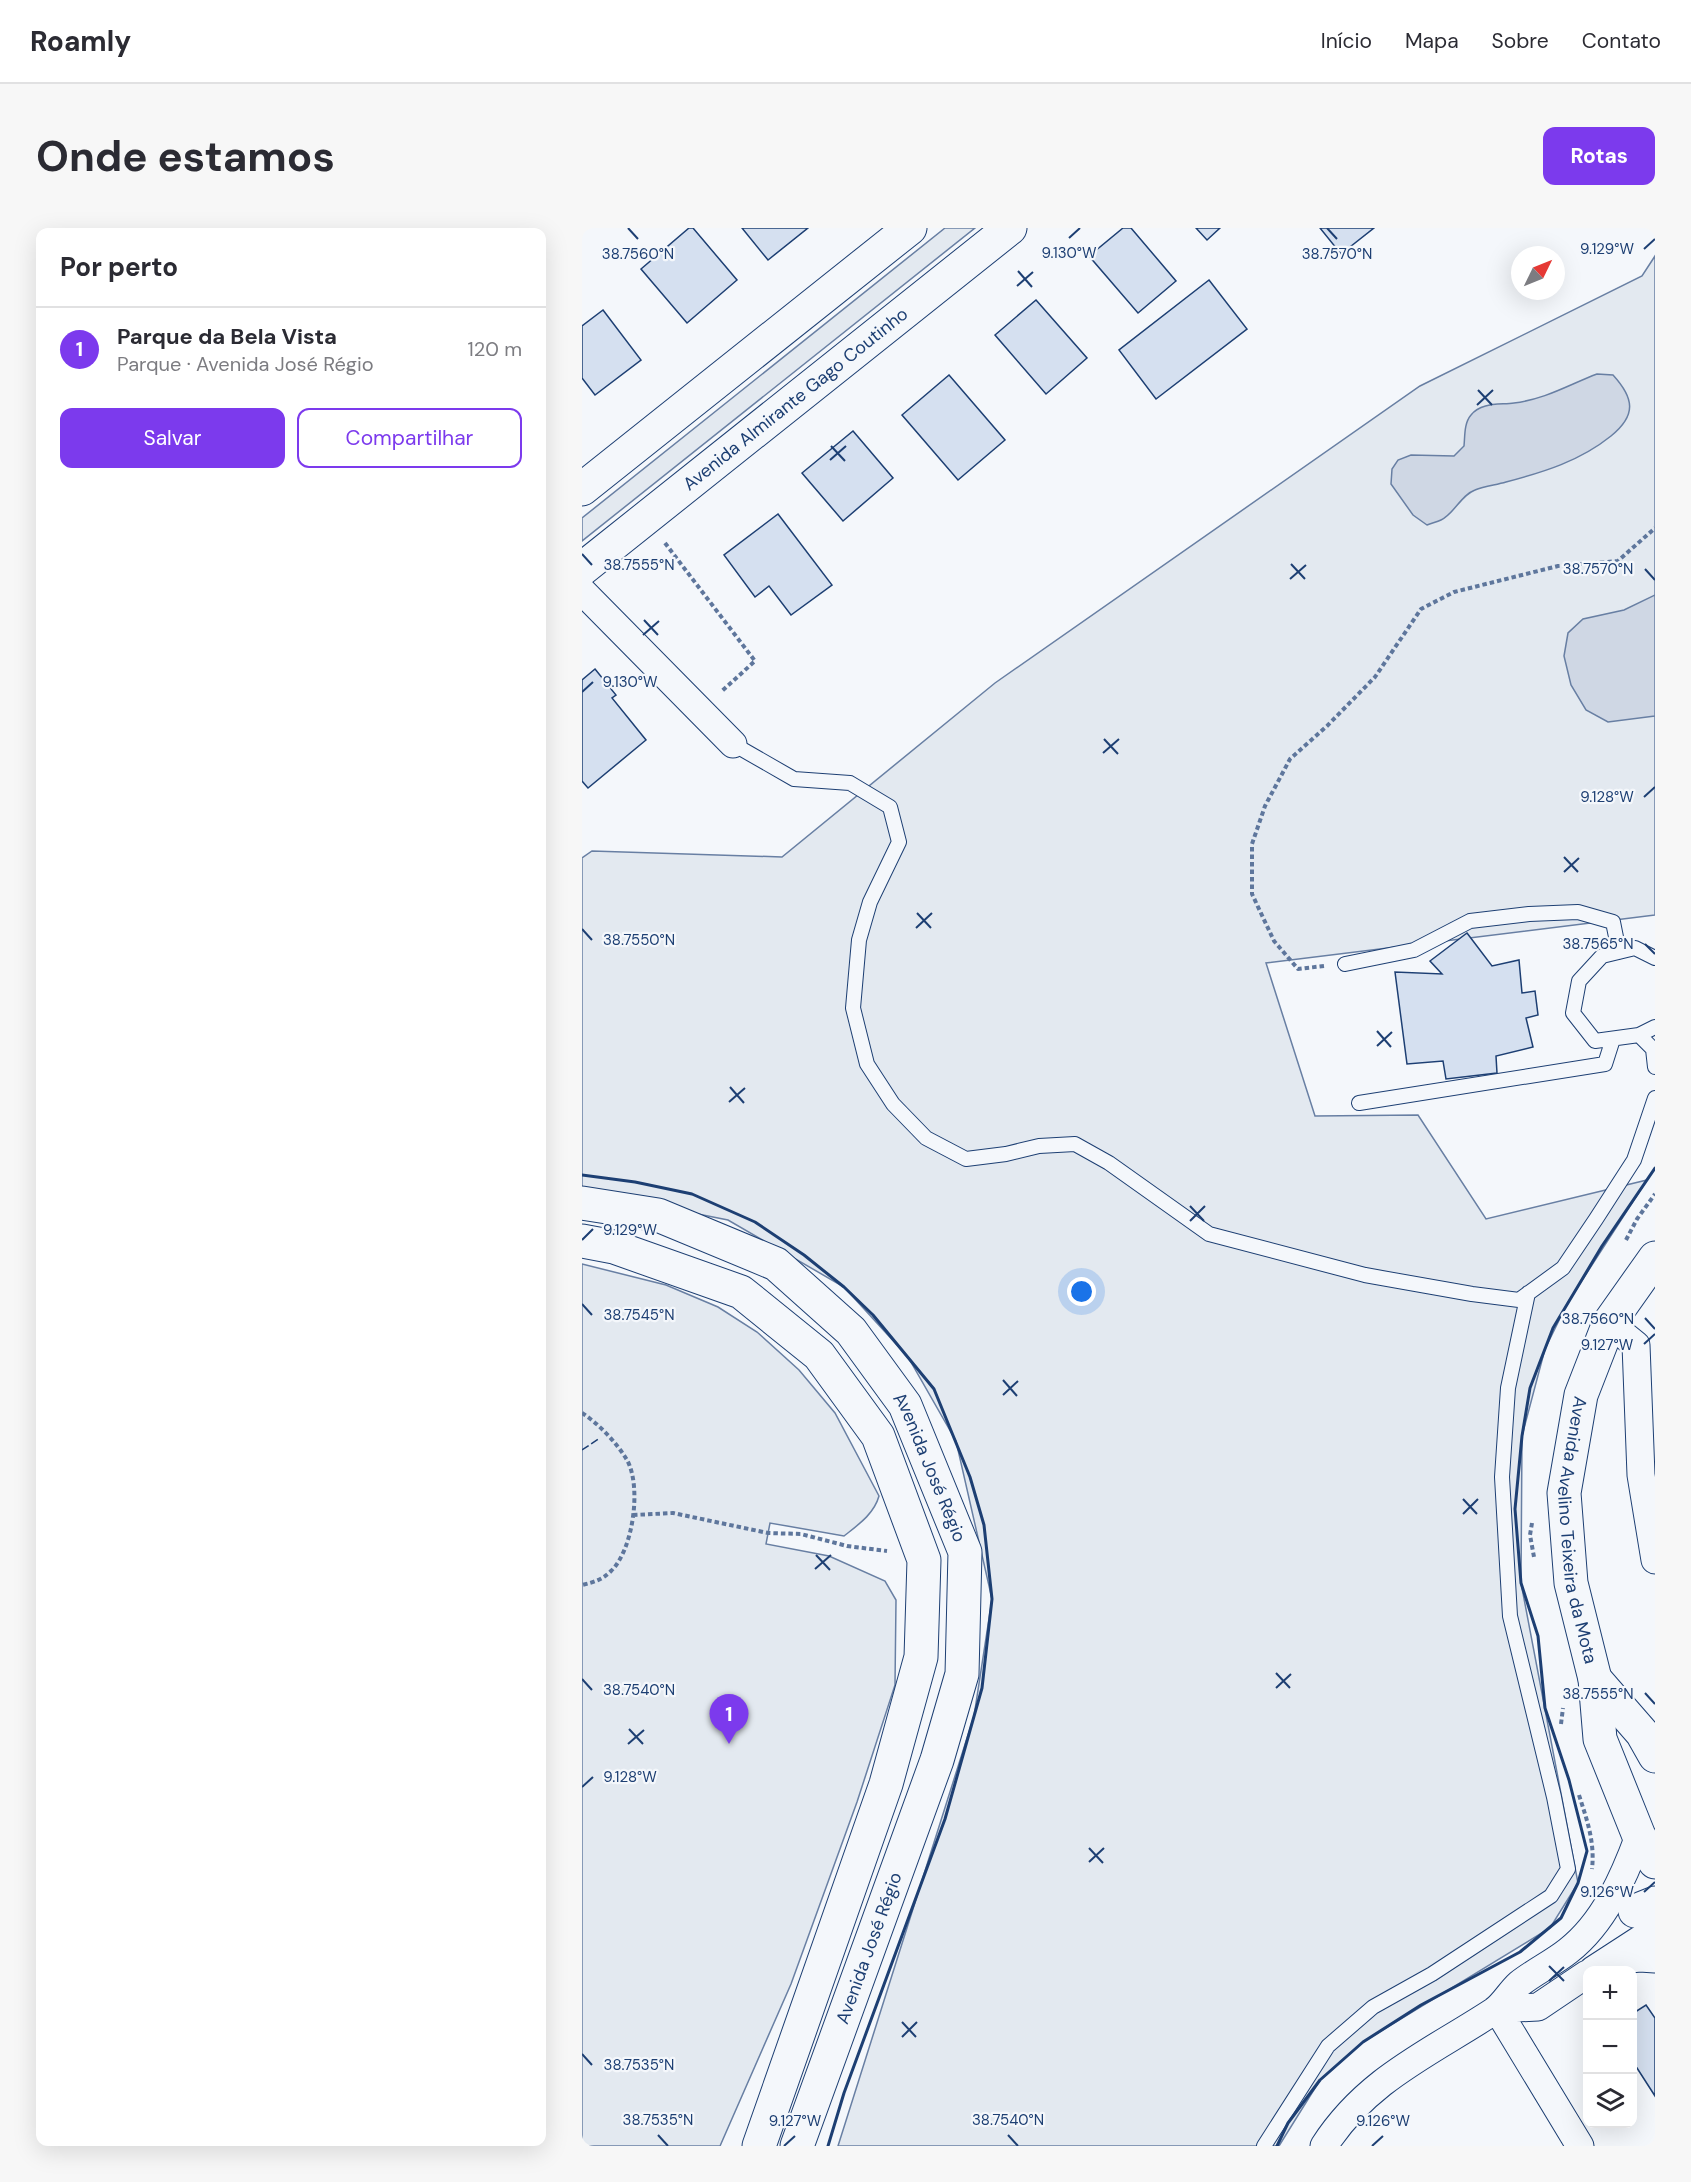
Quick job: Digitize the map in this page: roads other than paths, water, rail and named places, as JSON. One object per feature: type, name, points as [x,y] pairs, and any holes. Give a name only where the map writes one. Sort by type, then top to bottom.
[{"type":"street","points":[[582,489],[909,228]]},
{"type":"street","name":"Avenida Almirante Gago Coutinho","points":[[582,569],[1010,228]]},
{"type":"street","points":[[582,591],[733,744]]},
{"type":"street","name":"Avenida José Régio","points":[[582,1203],[658,1215],[776,1264],[851,1331],[905,1405],[965,1552],[962,1674],[937,1760],[797,2146]]},
{"type":"street","name":"Avenida José Régio","points":[[582,1241],[614,1247],[741,1293],[819,1355],[879,1436],[924,1560],[921,1657],[886,1784],[759,2146]]},
{"type":"street","name":"Avenida Avelino Teixeira da Mota","points":[[1647,1849],[1600,1738],[1595,1678],[1571,1582],[1564,1493],[1581,1395],[1609,1323],[1655,1258]]},
{"type":"street","points":[[1609,1323],[1636,1345],[1641,1475],[1655,1560]]},
{"type":"street","name":"Avenida Avelino Teixeira da Mota","points":[[1595,1678],[1642,1733],[1655,1756]]},
{"type":"street","points":[[1324,2146],[1345,2117],[1379,2084],[1497,2009],[1519,1984],[1568,1952],[1589,1932],[1602,1914],[1634,1850],[1647,1849]]},
{"type":"street","points":[[1568,1952],[1650,1927]]},
{"type":"street","points":[[1600,1966],[1650,1927]]},
{"type":"street","points":[[1497,2009],[1538,2007],[1583,1978]]},
{"type":"street","points":[[1497,2009],[1580,2146]]},
{"type":"lane","points":[[733,744],[794,779],[850,783],[890,807],[899,842],[870,902],[861,931],[853,1008],[867,1064],[893,1104],[926,1138],[966,1159],[1006,1154],[1039,1146],[1075,1144],[1109,1164],[1209,1234],[1365,1275],[1519,1300],[1563,1268],[1596,1219],[1634,1160],[1655,1098]]},
{"type":"lane","points":[[1345,964],[1414,950],[1470,921],[1539,913],[1578,912],[1613,922],[1619,952]]},
{"type":"lane","points":[[1655,958],[1635,948],[1602,956],[1580,981],[1573,1013],[1595,1041],[1639,1035],[1655,1027]]},
{"type":"lane","points":[[1639,1035],[1653,1049],[1655,1067]]},
{"type":"lane","points":[[1359,1103],[1605,1064],[1612,1039]]},
{"type":"lane","points":[[1264,2146],[1328,2046],[1373,2007],[1432,1974],[1551,1896],[1568,1869],[1554,1797],[1510,1616],[1502,1477],[1508,1388],[1528,1293]]},
{"type":"place","name":"Parque da Bela Vista","points":[[729,1744]]}]
